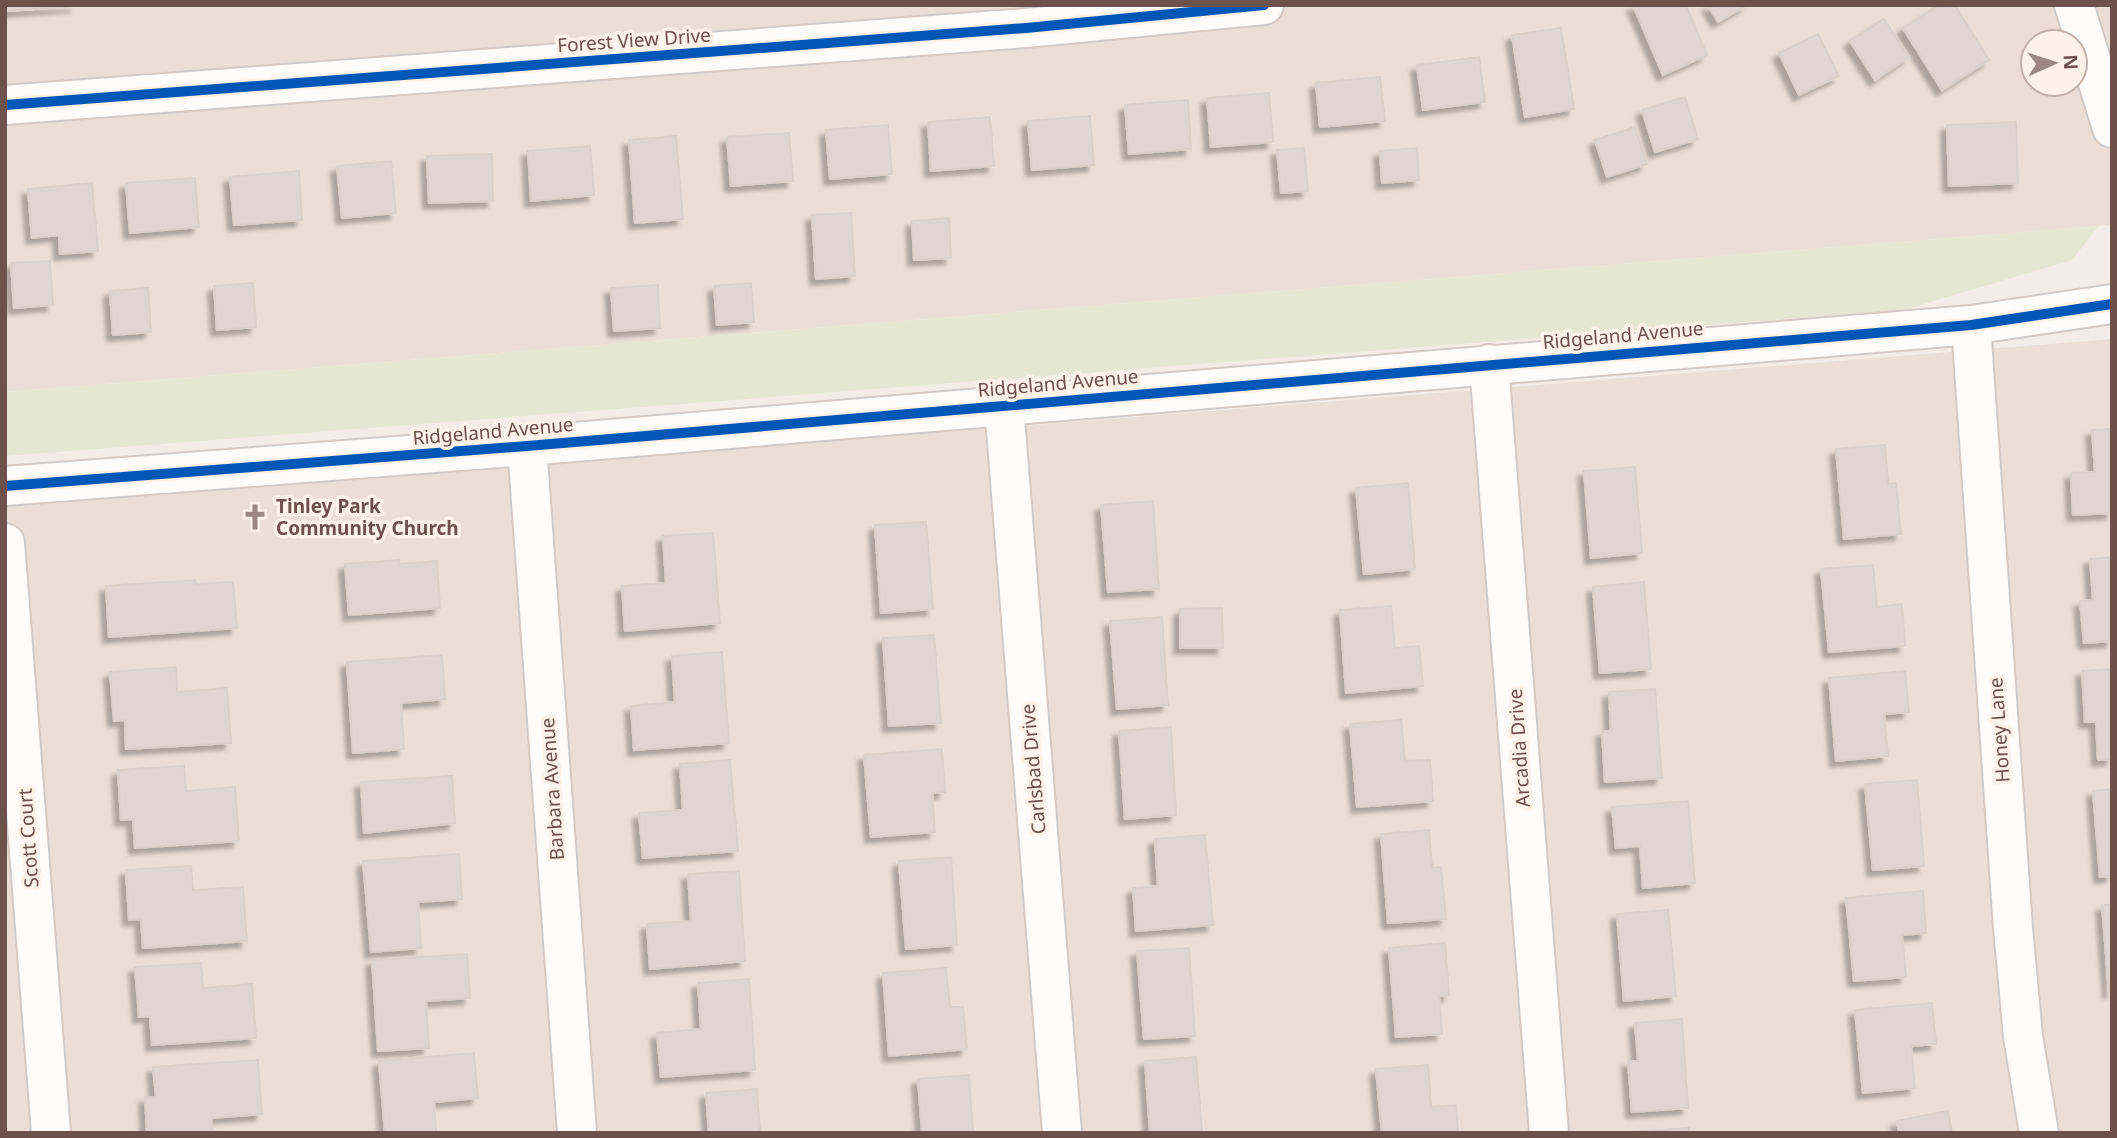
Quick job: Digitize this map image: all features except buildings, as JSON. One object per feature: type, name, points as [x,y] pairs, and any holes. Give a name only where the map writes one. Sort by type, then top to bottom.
[{"type":"street","name":"Forest View Drive","points":[[5,105],[1025,17],[1264,5]]},
{"type":"street","points":[[2074,5],[2112,128]]},
{"type":"street","name":"Ridgeland Avenue","points":[[5,486],[527,446],[1971,325],[2112,304]]},
{"type":"street","name":"Honey Lane","points":[[1971,325],[2013,928],[2023,1036],[2039,1133]]},
{"type":"street","name":"Arcadia Drive","points":[[1489,364],[1549,1133]]},
{"type":"street","name":"Carlsbad Drive","points":[[1004,405],[1062,1133]]},
{"type":"street","name":"Barbara Avenue","points":[[527,446],[577,1133]]},
{"type":"street","name":"Scott Court","points":[[5,543],[51,1133]]},
{"type":"shaded area","points":[[5,5],[2112,5],[2112,225],[5,392]]},
{"type":"shaded area","points":[[2112,339],[2112,1133],[5,1133],[5,507]]},
{"type":"green space","points":[[2099,226],[2072,260],[1904,310],[5,456],[5,392]]},
{"type":"cycle path","points":[[5,105],[1026,28],[1264,5]]},
{"type":"cycle path","points":[[5,486],[527,446],[1971,325],[2112,304]]},
{"type":"place","name":"Tinley Park Community Church","points":[[255,517]]}]
